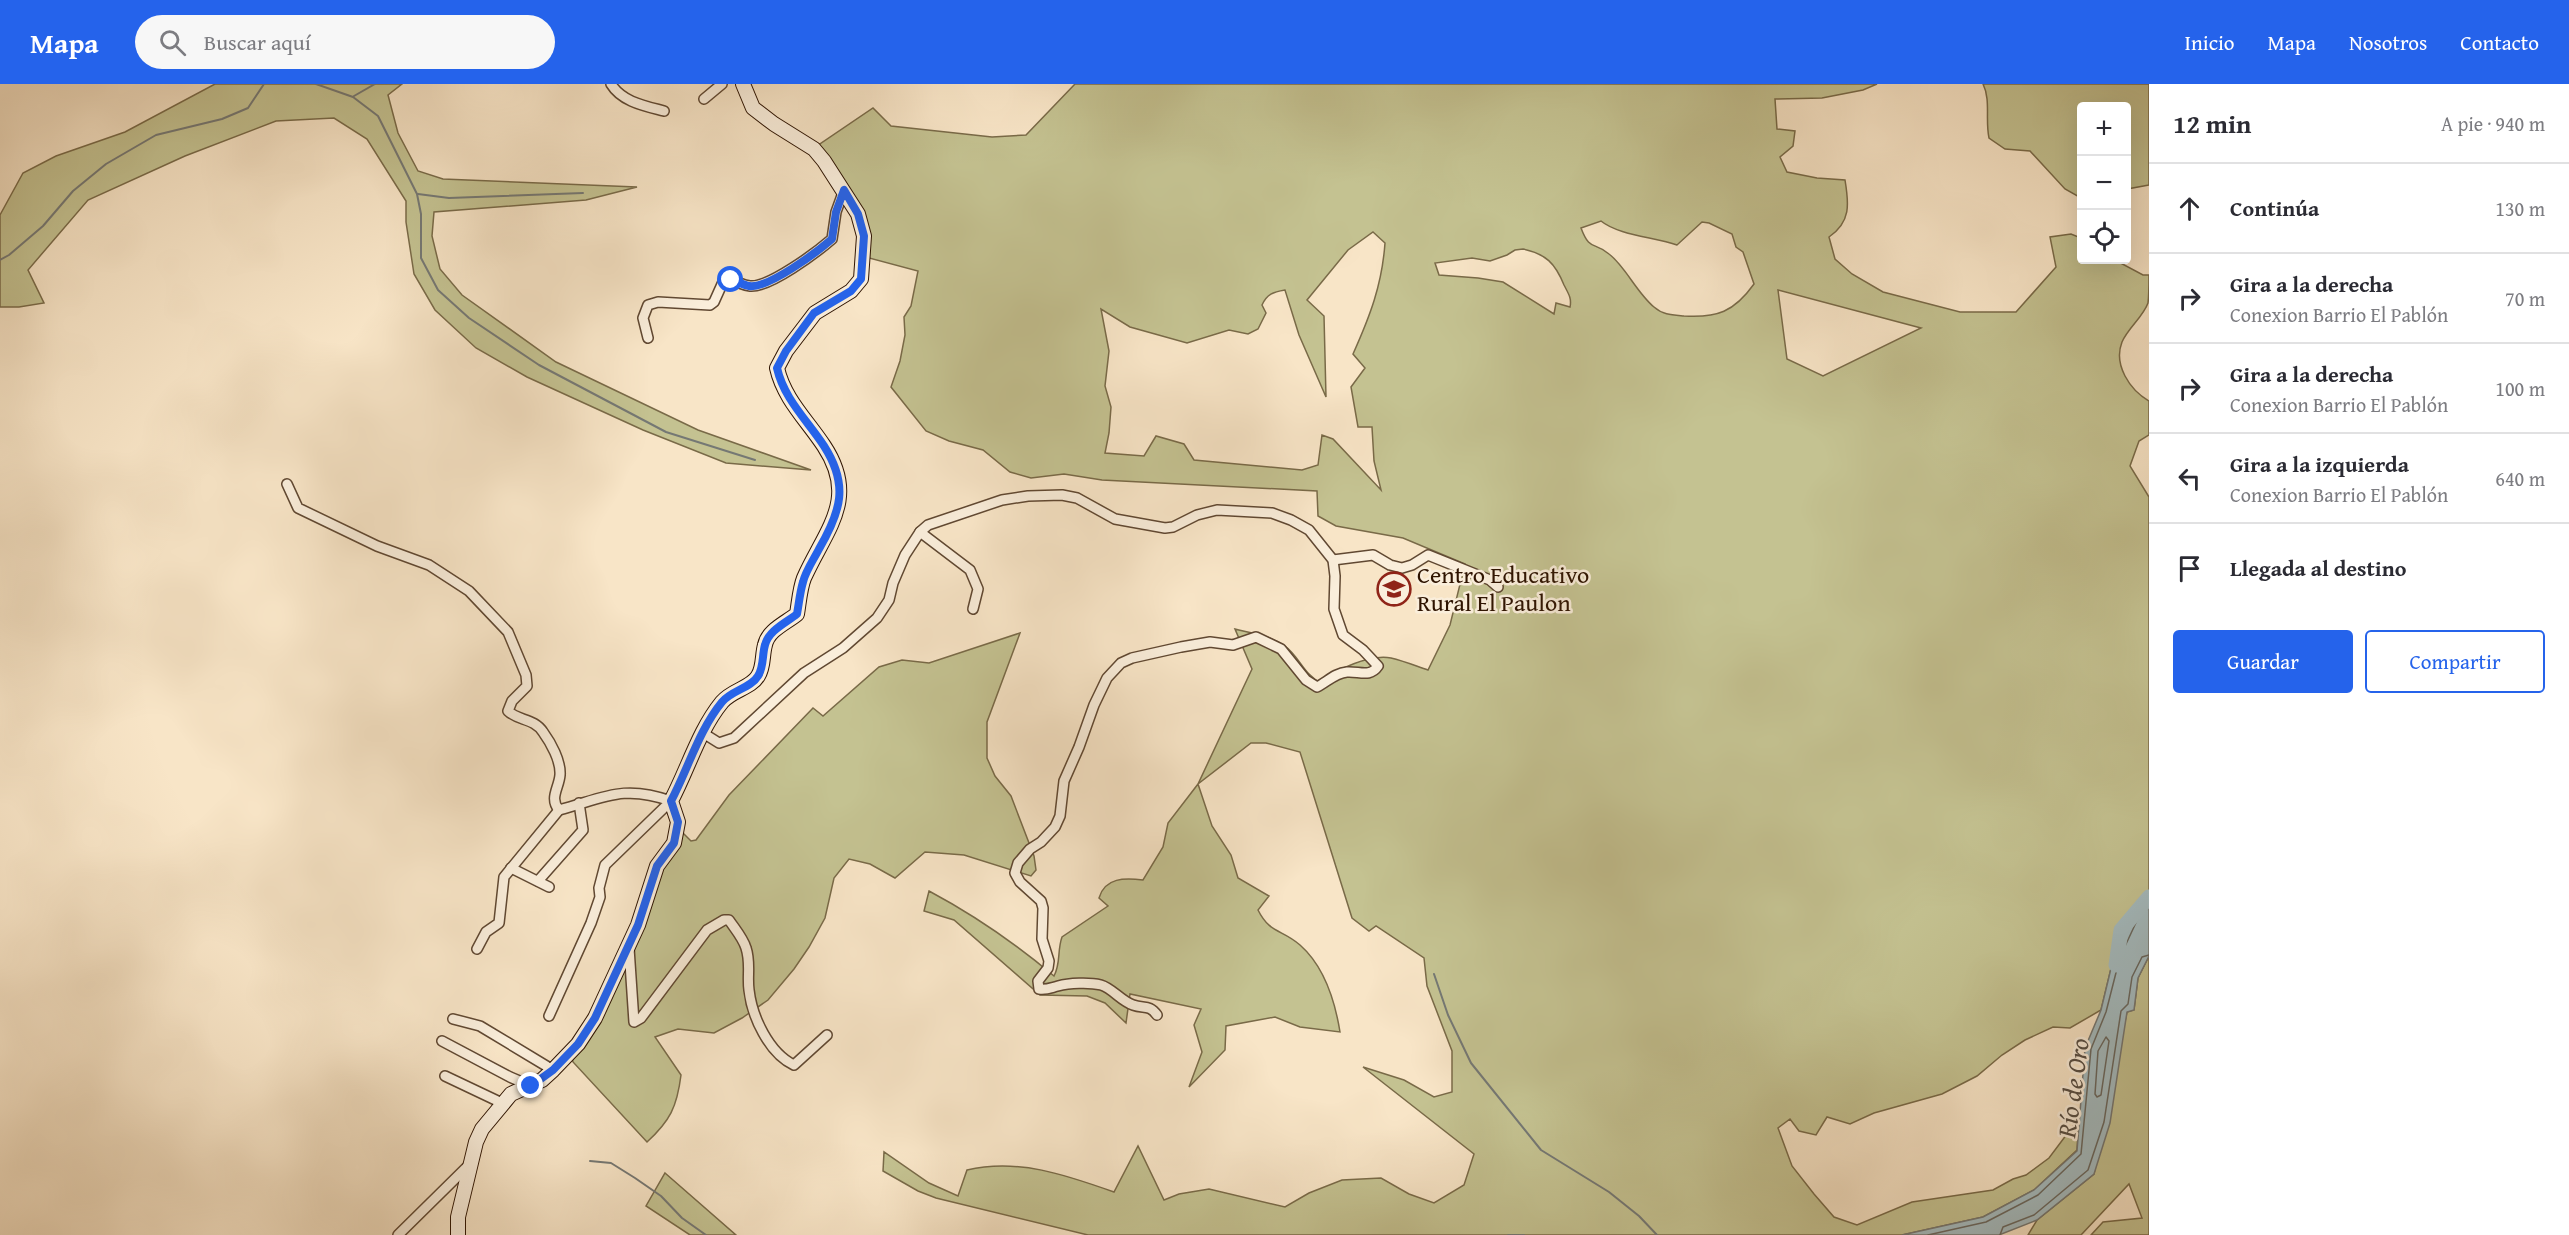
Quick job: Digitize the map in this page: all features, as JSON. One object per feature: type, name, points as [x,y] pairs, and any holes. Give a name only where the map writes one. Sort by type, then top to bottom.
[{"type":"street","points":[[611,84],[616,92],[638,104],[664,111]]},
{"type":"street","points":[[704,99],[722,84]]},
{"type":"street","points":[[549,1016],[591,923],[600,897],[599,888],[605,865],[671,801],[712,716],[730,693],[753,682],[759,675],[765,643],[773,631],[797,614],[803,581],[832,523],[837,507],[840,492],[837,466],[804,417],[789,400],[781,386],[777,368],[786,351],[814,313],[851,291],[861,279],[864,236],[858,214],[844,190],[814,149],[753,108],[743,84]]},
{"type":"street","points":[[648,338],[643,318],[648,305],[658,302],[710,305],[714,302],[723,282],[731,280],[750,286],[764,283],[812,256],[832,239],[836,212],[844,190]]},
{"type":"street","points":[[287,484],[298,508],[377,546],[429,565],[469,591],[508,632],[526,675],[527,686],[512,701],[508,711],[538,725],[550,743],[560,774],[554,801],[559,810]]},
{"type":"street","points":[[703,733],[720,743],[734,738],[804,673],[843,648],[877,618],[890,600],[893,583],[905,555],[920,532],[939,520],[953,518],[1002,500],[1062,495],[1077,498],[1115,519],[1165,528],[1217,510],[1272,513],[1309,530],[1333,560],[1334,609],[1343,635],[1374,661],[1378,666],[1376,670],[1368,674],[1348,672],[1333,676],[1317,687],[1306,680],[1281,649],[1256,637],[1233,645],[1210,642],[1181,647],[1132,658],[1121,663],[1107,678],[1094,705],[1080,747],[1064,782],[1060,816],[1055,827],[1018,863],[1015,873],[1020,882],[1041,901],[1043,908],[1042,939],[1048,968],[1038,981],[1039,988],[1045,990],[1078,984],[1103,985],[1134,1006],[1144,1005],[1157,1015]]},
{"type":"street","points":[[920,532],[970,570],[978,589],[972,609]]},
{"type":"street","points":[[1333,560],[1373,555],[1390,565],[1402,568],[1412,566],[1428,555],[1490,580],[1498,587]]},
{"type":"street","points":[[477,949],[486,932],[499,923],[503,882],[511,868],[559,810],[614,793],[650,793],[671,801]]},
{"type":"street","points":[[458,1235],[458,1217],[476,1142],[482,1129],[511,1094],[531,1086],[553,1070],[578,1044],[595,1018],[646,904],[657,866],[674,843],[678,822],[671,801]]},
{"type":"street","points":[[538,881],[583,830],[579,803]]},
{"type":"street","points":[[511,868],[549,887]]},
{"type":"street","points":[[629,945],[634,1022],[641,1018],[707,930],[724,920],[729,920],[744,944],[749,964],[748,989],[754,1010],[763,1032],[778,1053],[794,1065],[827,1035]]},
{"type":"street","points":[[453,1019],[480,1026],[553,1070]]},
{"type":"street","points":[[442,1041],[531,1086]]},
{"type":"street","points":[[445,1076],[504,1104]]},
{"type":"street","points":[[398,1235],[442,1194],[450,1181],[473,1161]]},
{"type":"shaded area","points":[[215,84],[402,84],[388,95],[398,133],[418,171],[443,179],[637,187],[586,200],[434,212],[432,236],[440,269],[462,295],[556,362],[698,430],[811,470],[726,463],[643,430],[527,377],[476,348],[435,310],[414,274],[406,222],[406,201],[367,139],[334,118],[276,121],[185,156],[88,200],[28,270],[44,303],[0,307],[0,215],[23,173],[56,156],[125,132]]},
{"type":"shaded area","points":[[1075,84],[1877,84],[1863,90],[1822,98],[1775,99],[1777,129],[1795,131],[1793,146],[1780,157],[1787,172],[1817,178],[1845,180],[1847,212],[1841,225],[1829,237],[1835,259],[1852,274],[1883,292],[1960,312],[2016,312],[2056,267],[2050,237],[2071,234],[2077,236],[2077,264],[2122,264],[2143,275],[2149,275],[2148,303],[2122,342],[2120,359],[2130,384],[2149,401],[2149,435],[2139,441],[2130,466],[2149,497],[2149,900],[2135,910],[2114,956],[2101,1010],[2070,1028],[2053,1027],[2025,1040],[1977,1076],[1942,1094],[1874,1113],[1850,1124],[1827,1117],[1816,1135],[1799,1131],[1790,1119],[1778,1128],[1792,1166],[1814,1194],[1834,1217],[1857,1225],[1912,1202],[1993,1190],[2026,1175],[2049,1158],[2079,1118],[2077,1150],[2034,1190],[1983,1217],[1902,1235],[1088,1235],[936,1198],[918,1191],[883,1171],[884,1152],[929,1183],[958,1196],[967,1170],[1005,1166],[1060,1174],[1114,1192],[1138,1146],[1164,1200],[1179,1194],[1209,1189],[1285,1207],[1309,1193],[1342,1180],[1381,1178],[1409,1194],[1434,1203],[1464,1185],[1474,1154],[1363,1067],[1404,1080],[1434,1097],[1452,1092],[1452,1051],[1427,986],[1424,958],[1376,926],[1369,931],[1352,918],[1300,752],[1266,743],[1251,743],[1198,784],[1252,669],[1235,629],[1267,637],[1285,646],[1310,675],[1321,683],[1344,668],[1374,658],[1391,658],[1428,670],[1450,625],[1465,564],[1403,538],[1336,526],[1318,516],[1317,491],[1102,480],[1064,474],[1031,478],[1010,472],[983,450],[949,441],[926,431],[891,387],[900,361],[905,335],[904,317],[911,306],[918,271],[869,258],[866,236],[814,148],[873,108],[891,126],[992,137],[1026,135]],"holes":[[[1601,221],[1626,233],[1677,245],[1702,222],[1709,223],[1732,234],[1736,247],[1743,252],[1754,284],[1732,307],[1715,314],[1696,316],[1664,313],[1648,301],[1615,259],[1587,240],[1581,228]],[[1373,232],[1385,243],[1381,273],[1365,327],[1353,354],[1365,368],[1351,387],[1358,427],[1372,427],[1374,461],[1381,490],[1333,439],[1322,435],[1318,465],[1302,470],[1194,460],[1184,444],[1156,436],[1144,456],[1105,453],[1111,407],[1105,386],[1109,351],[1101,309],[1130,327],[1187,343],[1229,330],[1248,334],[1258,329],[1266,313],[1262,305],[1266,298],[1285,290],[1299,335],[1326,397],[1324,316],[1307,300],[1348,250]],[[1523,249],[1544,257],[1553,265],[1568,293],[1570,307],[1556,303],[1554,314],[1503,282],[1439,275],[1435,263],[1472,258],[1490,261]],[[1778,290],[1921,328],[1823,376],[1787,359]]]},
{"type":"shaded area","points":[[1983,84],[2149,84],[2149,185],[2131,188],[2131,102],[2077,102],[2077,196],[2065,189],[2030,151],[2005,149],[1989,138]]},
{"type":"shaded area","points":[[1020,633],[987,722],[987,758],[995,776],[1011,796],[1034,856],[1036,870],[1031,876],[964,855],[925,852],[895,878],[870,864],[849,859],[834,878],[825,918],[809,947],[768,1000],[742,1018],[714,1033],[678,1029],[655,1037],[681,1075],[675,1105],[671,1113],[647,1142],[573,1062],[570,1051],[679,829],[691,841],[696,840],[729,795],[813,708],[823,716],[879,667],[902,660],[929,663]]},
{"type":"shaded area","points":[[1198,784],[1212,826],[1231,855],[1238,878],[1269,896],[1258,910],[1263,918],[1272,927],[1300,945],[1322,974],[1332,997],[1340,1032],[1300,1027],[1275,1017],[1226,1026],[1225,1050],[1189,1087],[1202,1052],[1194,1025],[1201,1009],[1130,994],[1126,1023],[1105,1003],[1087,996],[1040,995],[954,920],[924,911],[929,891],[994,930],[1054,976],[1058,966],[1062,937],[1108,906],[1099,898],[1106,886],[1116,880],[1143,880],[1163,847],[1168,823]]},
{"type":"shaded area","points":[[2149,956],[2149,1235],[2091,1235],[2103,1222],[2142,1218],[2129,1184],[2081,1235],[2028,1235],[2037,1220],[2094,1174],[2127,1012],[2134,1010],[2138,978]]},
{"type":"shaded area","points":[[665,1173],[736,1235],[690,1235],[646,1206]]},
{"type":"water","points":[[2149,900],[2149,956],[2138,978],[2134,1010],[2127,1012],[2110,1123],[2094,1174],[2037,1220],[1999,1235],[1902,1235],[1983,1217],[2034,1190],[2077,1151],[2085,1048],[2101,1010],[2114,956],[2135,910]]},
{"type":"waterway","points":[[0,260],[43,226],[73,191],[106,164],[156,135],[222,119],[248,108],[264,84]]},
{"type":"waterway","points":[[316,84],[353,97],[378,116],[417,194],[421,214],[421,258],[438,290],[469,318],[539,365],[666,432],[755,460]]},
{"type":"waterway","points":[[354,96],[375,84]]},
{"type":"waterway","points":[[418,194],[449,198],[583,193]]},
{"type":"waterway","name":"Río de Oro","points":[[2116,965],[2121,930],[2149,897]]},
{"type":"waterway","points":[[1434,974],[1448,1015],[1471,1063],[1541,1150],[1609,1192],[1639,1216],[1657,1235]]},
{"type":"waterway","points":[[590,1161],[611,1163],[635,1178],[661,1196],[682,1218],[706,1235]]},
{"type":"waterway","points":[[1508,1235],[1524,1235]]},
{"type":"place","name":"Centro Educativo Rural El Paulon","points":[[1394,589]]},
{"type":"route","points":[[531,1086],[542,1080],[578,1044],[595,1018],[638,925],[657,866],[674,843],[678,822],[671,801],[703,733],[712,716],[730,693],[753,682],[759,675],[765,643],[773,631],[797,614],[803,581],[832,523],[837,507],[840,478],[837,466],[804,417],[789,400],[781,386],[777,368],[786,351],[814,313],[851,291],[861,279],[864,236],[858,214],[844,190],[836,212],[832,239],[812,256],[764,283],[750,286],[731,280]]}]
